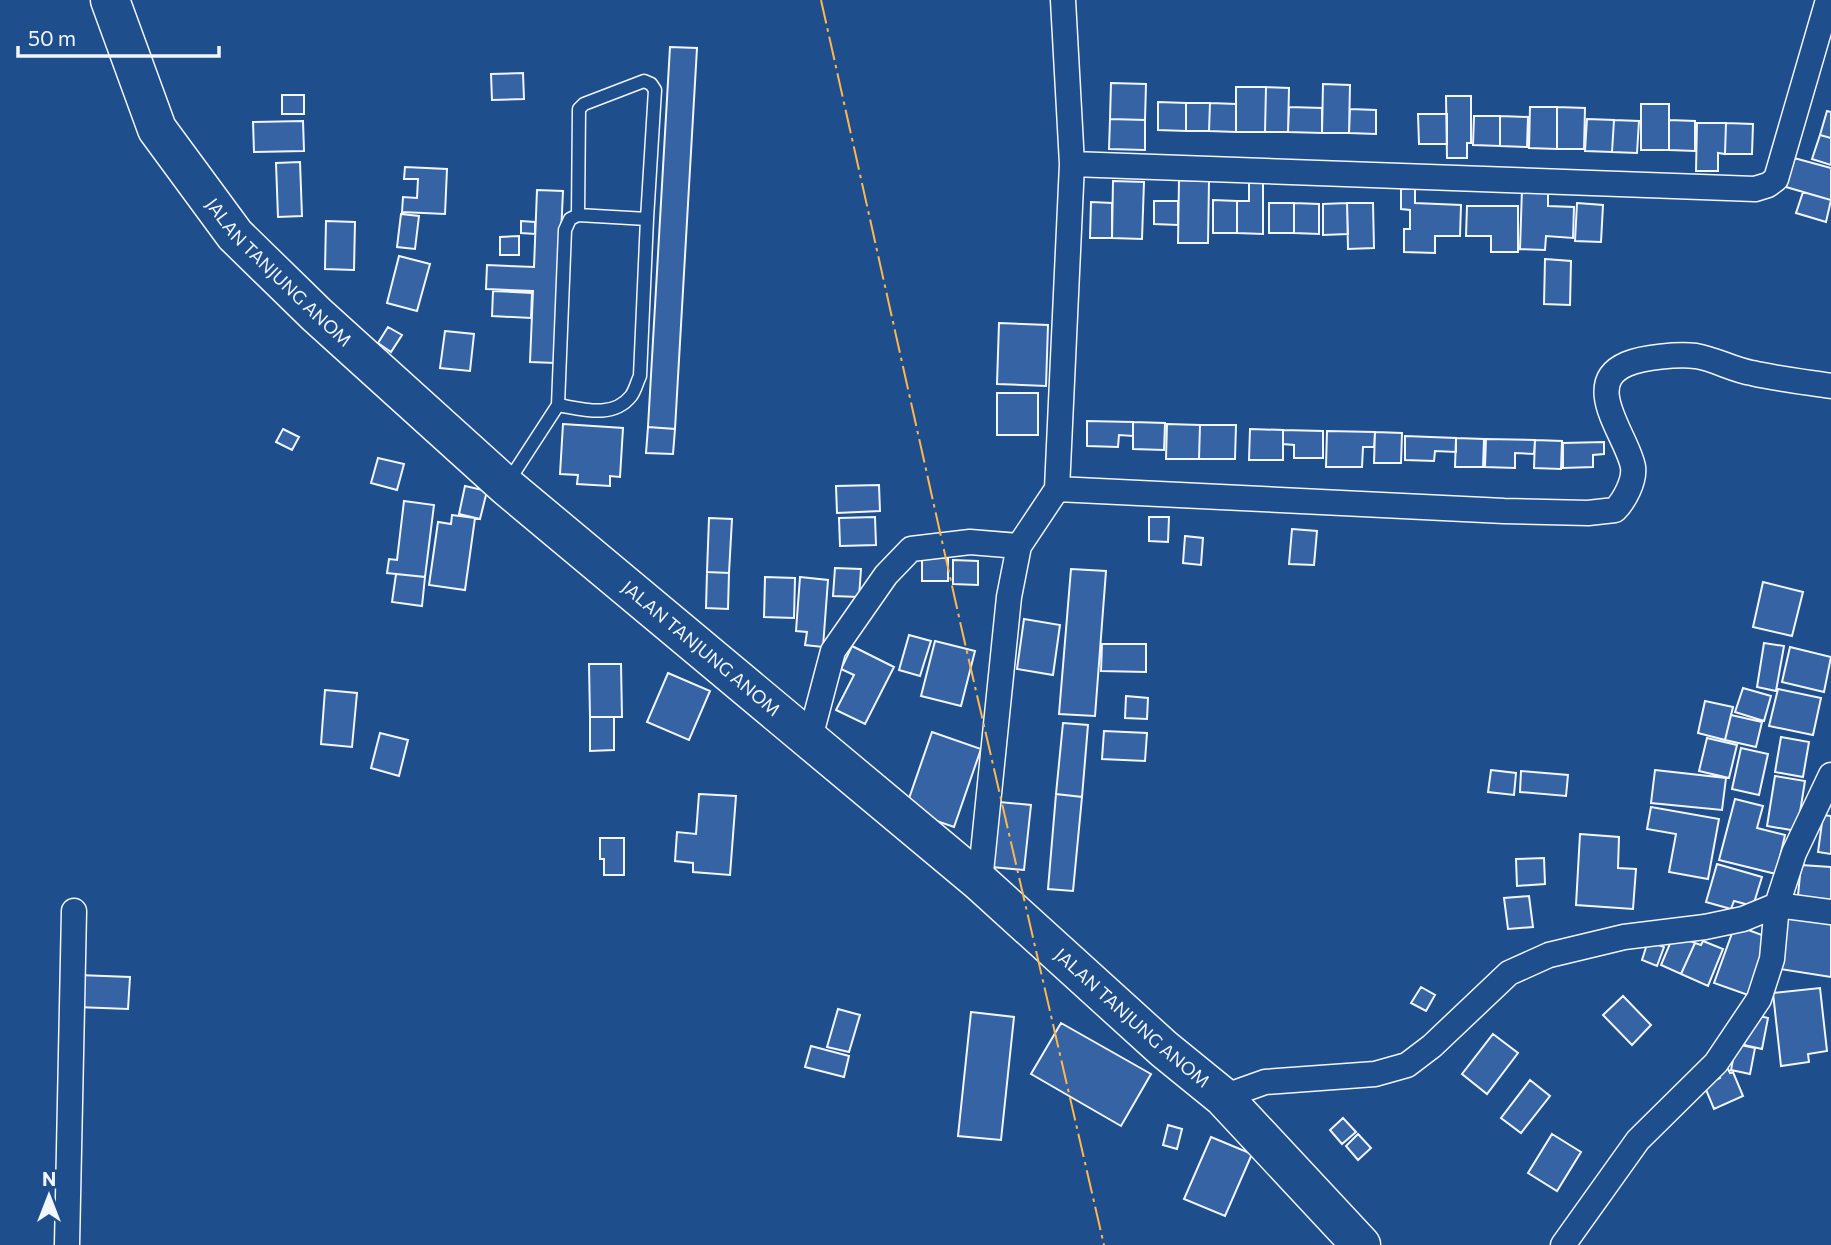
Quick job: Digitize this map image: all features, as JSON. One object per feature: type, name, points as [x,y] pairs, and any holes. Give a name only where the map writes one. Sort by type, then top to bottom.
[{"type":"main road","name":"JALAN TANJUNG ANOM","points":[[110,0],[157,129],[235,235],[317,315],[506,486],[980,882],[1164,1049],[1223,1097],[1362,1245]]},
{"type":"street","points":[[980,882],[1009,597],[1019,545],[1057,489],[1072,164],[1063,0]]},
{"type":"street","points":[[1072,164],[1755,189],[1776,179],[1828,0]]},
{"type":"street","points":[[1057,489],[1504,511],[1588,513],[1615,510],[1625,500],[1634,469],[1607,404],[1606,390],[1609,379],[1625,365],[1645,359],[1696,356],[1749,373],[1831,386]]},
{"type":"street","points":[[810,738],[833,651],[886,575],[911,549],[970,542],[1019,545]]},
{"type":"street","points":[[1563,1245],[1638,1140],[1716,1063],[1759,999],[1772,959],[1777,905],[1794,853],[1831,775]]},
{"type":"street","points":[[1223,1097],[1265,1083],[1375,1074],[1407,1065],[1432,1046],[1509,973],[1549,955],[1624,937],[1705,927],[1742,919],[1777,905],[1831,912]]},
{"type":"street","points":[[66,1245],[74,911]]},
{"type":"lane","points":[[558,405],[593,411],[615,409],[632,396],[640,376],[646,219],[655,90],[651,84],[644,81],[584,104],[579,109],[578,215]]},
{"type":"lane","points":[[506,486],[558,405],[565,230],[570,219],[578,215],[646,219]]},
{"type":"building","points":[[670,47],[697,48],[675,429],[648,427]]},
{"type":"building","points":[[523,73],[524,99],[492,100],[491,74]]},
{"type":"building","points":[[1111,83],[1146,84],[1145,120],[1110,119]]},
{"type":"building","points":[[1323,84],[1350,85],[1349,133],[1322,133]]},
{"type":"building","points":[[1236,87],[1266,87],[1265,132],[1236,132]]},
{"type":"building","points":[[1266,87],[1289,88],[1288,132],[1265,132]]},
{"type":"building","points":[[282,95],[304,95],[304,114],[282,114]]},
{"type":"building","points":[[1446,96],[1471,96],[1471,143],[1467,143],[1467,158],[1447,158]]},
{"type":"building","points":[[1158,102],[1186,103],[1186,131],[1158,130]]},
{"type":"building","points":[[1186,103],[1210,103],[1209,131],[1186,131]]},
{"type":"building","points":[[1210,103],[1236,104],[1236,132],[1209,131]]},
{"type":"building","points":[[1641,104],[1669,104],[1669,150],[1641,150]]},
{"type":"building","points":[[1289,107],[1322,108],[1322,133],[1288,132]]},
{"type":"building","points":[[1530,107],[1557,107],[1557,149],[1529,148]]},
{"type":"building","points":[[1557,107],[1585,108],[1584,149],[1557,149]]},
{"type":"building","points":[[1350,109],[1376,110],[1376,134],[1349,133]]},
{"type":"building","points":[[1827,111],[1831,112],[1831,138],[1820,135]]},
{"type":"building","points":[[1418,114],[1447,114],[1447,144],[1419,144]]},
{"type":"building","points":[[1474,116],[1500,116],[1500,146],[1473,145]]},
{"type":"building","points":[[1500,116],[1528,117],[1527,147],[1500,146]]},
{"type":"building","points":[[1110,119],[1145,120],[1145,150],[1109,149]]},
{"type":"building","points":[[1587,119],[1614,120],[1612,152],[1585,151]]},
{"type":"building","points":[[1614,120],[1639,121],[1637,153],[1612,152]]},
{"type":"building","points":[[1669,120],[1695,121],[1695,151],[1669,150]]},
{"type":"building","points":[[303,121],[304,151],[254,152],[253,122]]},
{"type":"building","points":[[1697,123],[1726,123],[1725,154],[1718,153],[1718,171],[1696,171]]},
{"type":"building","points":[[1726,123],[1753,124],[1752,154],[1725,154]]},
{"type":"building","points":[[1820,135],[1831,138],[1831,165],[1812,159]]},
{"type":"building","points":[[1794,158],[1831,168],[1831,200],[1786,187]]},
{"type":"building","points":[[300,162],[302,216],[278,217],[276,163]]},
{"type":"building","points":[[405,167],[447,169],[445,214],[402,212],[403,197],[417,198],[418,179],[404,179]]},
{"type":"building","points":[[1179,180],[1209,181],[1208,243],[1178,243]]},
{"type":"building","points":[[1113,181],[1144,182],[1142,239],[1112,238]]},
{"type":"building","points":[[1249,183],[1263,183],[1263,234],[1237,233],[1237,201],[1249,201]]},
{"type":"building","points":[[1401,189],[1415,189],[1415,203],[1461,205],[1460,236],[1435,236],[1435,253],[1404,252],[1404,229],[1410,229],[1410,210],[1401,209]]},
{"type":"building","points":[[1522,189],[1548,190],[1548,206],[1574,207],[1573,238],[1546,236],[1545,250],[1520,249]]},
{"type":"building","points":[[537,190],[563,191],[555,363],[530,362],[533,291],[486,289],[487,265],[534,267]]},
{"type":"building","points":[[1803,192],[1831,200],[1826,222],[1796,213]]},
{"type":"building","points":[[1213,200],[1237,201],[1237,233],[1213,233]]},
{"type":"building","points":[[1154,201],[1178,201],[1178,225],[1154,224]]},
{"type":"building","points":[[1091,202],[1112,203],[1112,238],[1090,238]]},
{"type":"building","points":[[1269,203],[1294,203],[1294,233],[1269,233]]},
{"type":"building","points":[[1294,203],[1319,204],[1319,234],[1294,233]]},
{"type":"building","points":[[1347,203],[1373,203],[1374,248],[1348,249]]},
{"type":"building","points":[[1347,203],[1348,234],[1323,235],[1323,204]]},
{"type":"building","points":[[1577,203],[1603,205],[1601,242],[1575,241]]},
{"type":"building","points":[[1467,206],[1518,206],[1518,252],[1491,252],[1491,236],[1466,236]]},
{"type":"building","points":[[401,214],[419,216],[415,249],[397,247]]},
{"type":"building","points":[[326,221],[355,222],[354,270],[325,269]]},
{"type":"building","points":[[521,221],[535,222],[535,234],[521,233]]},
{"type":"building","points":[[519,236],[519,255],[500,255],[500,237]]},
{"type":"building","points":[[399,256],[430,264],[417,311],[387,303]]},
{"type":"building","points":[[1545,259],[1571,261],[1570,305],[1544,304]]},
{"type":"building","points":[[493,291],[532,293],[531,318],[492,316]]},
{"type":"building","points":[[999,323],[1048,325],[1046,386],[997,384]]},
{"type":"building","points":[[388,327],[402,335],[391,352],[378,343]]},
{"type":"building","points":[[445,331],[474,334],[470,371],[440,368]]},
{"type":"building","points":[[997,393],[1038,393],[1038,435],[997,435]]},
{"type":"building","points":[[1087,421],[1133,422],[1133,436],[1119,435],[1118,447],[1087,446]]},
{"type":"building","points":[[1133,422],[1165,423],[1164,450],[1133,449]]},
{"type":"building","points":[[563,424],[623,428],[620,477],[610,476],[610,486],[577,484],[578,475],[560,474]]},
{"type":"building","points":[[1167,424],[1200,425],[1199,459],[1166,459]]},
{"type":"building","points":[[1200,425],[1236,425],[1235,459],[1199,459]]},
{"type":"building","points":[[648,427],[675,429],[673,454],[646,453]]},
{"type":"building","points":[[283,429],[299,437],[292,450],[276,442]]},
{"type":"building","points":[[1250,429],[1283,430],[1283,460],[1249,460]]},
{"type":"building","points":[[1283,430],[1323,431],[1323,458],[1294,458],[1294,445],[1283,444]]},
{"type":"building","points":[[1327,431],[1375,432],[1374,447],[1363,447],[1362,467],[1326,467]]},
{"type":"building","points":[[1375,432],[1402,433],[1401,463],[1374,463]]},
{"type":"building","points":[[1405,436],[1456,438],[1456,452],[1435,451],[1434,461],[1405,460]]},
{"type":"building","points":[[1456,438],[1484,439],[1483,467],[1455,467]]},
{"type":"building","points":[[1486,439],[1535,440],[1534,454],[1515,453],[1515,468],[1485,467]]},
{"type":"building","points":[[1535,440],[1562,441],[1561,469],[1534,468]]},
{"type":"building","points":[[1604,442],[1604,454],[1593,455],[1593,467],[1563,468],[1563,443]]},
{"type":"building","points":[[378,458],[404,464],[397,490],[371,483]]},
{"type":"building","points":[[879,485],[880,511],[837,513],[836,486]]},
{"type":"building","points":[[465,486],[487,491],[480,519],[459,514]]},
{"type":"building","points":[[404,501],[434,505],[425,577],[387,573],[389,559],[397,560]]},
{"type":"building","points":[[452,515],[475,518],[465,590],[429,585],[438,522],[451,524]]},
{"type":"building","points":[[875,517],[876,545],[840,546],[839,518]]},
{"type":"building","points":[[1149,517],[1169,517],[1168,542],[1149,541]]},
{"type":"building","points":[[709,518],[732,519],[729,573],[707,572]]},
{"type":"building","points":[[1292,529],[1317,531],[1314,565],[1289,564]]},
{"type":"building","points":[[1185,536],[1203,538],[1201,565],[1183,563]]},
{"type":"building","points":[[922,557],[948,558],[948,581],[922,581]]},
{"type":"building","points":[[953,560],[978,561],[978,585],[953,584]]},
{"type":"building","points":[[835,568],[861,569],[859,597],[833,596]]},
{"type":"building","points":[[1071,569],[1106,571],[1095,716],[1059,714]]},
{"type":"building","points":[[707,572],[729,573],[728,609],[706,608]]},
{"type":"building","points":[[396,574],[425,577],[422,606],[392,602]]},
{"type":"building","points":[[765,577],[795,578],[794,618],[764,617]]},
{"type":"building","points":[[800,577],[828,580],[823,647],[805,645],[807,632],[796,631]]},
{"type":"building","points":[[1763,582],[1803,592],[1792,636],[1753,627]]},
{"type":"building","points":[[1024,619],[1060,625],[1053,675],[1017,669]]},
{"type":"building","points":[[909,635],[931,641],[920,676],[899,670]]},
{"type":"building","points":[[935,641],[975,651],[961,706],[921,696]]},
{"type":"building","points":[[1764,643],[1784,646],[1776,691],[1757,687]]},
{"type":"building","points":[[1102,644],[1146,644],[1146,672],[1101,671]]},
{"type":"building","points":[[852,646],[894,667],[865,724],[836,710],[854,675],[841,669]]},
{"type":"building","points":[[1790,647],[1831,657],[1824,692],[1782,682]]},
{"type":"building","points":[[589,664],[621,664],[622,717],[590,717]]},
{"type":"building","points":[[668,673],[710,691],[689,740],[647,722]]},
{"type":"building","points":[[1743,688],[1771,696],[1764,721],[1735,712]]},
{"type":"building","points":[[1778,689],[1821,698],[1813,735],[1769,726]]},
{"type":"building","points":[[325,690],[357,693],[352,747],[321,744]]},
{"type":"building","points":[[1126,696],[1148,698],[1147,719],[1125,718]]},
{"type":"building","points":[[1705,701],[1733,707],[1725,740],[1698,733]]},
{"type":"building","points":[[1731,715],[1762,722],[1756,747],[1725,740]]},
{"type":"building","points":[[590,717],[614,717],[614,750],[590,751]]},
{"type":"building","points":[[1063,723],[1088,725],[1082,797],[1056,794]]},
{"type":"building","points":[[1104,731],[1147,733],[1145,761],[1102,759]]},
{"type":"building","points":[[932,732],[981,749],[954,827],[905,810]]},
{"type":"building","points":[[380,733],[408,740],[399,776],[371,768]]},
{"type":"building","points":[[1781,737],[1809,742],[1803,777],[1775,772]]},
{"type":"building","points":[[1707,738],[1737,745],[1729,778],[1699,771]]},
{"type":"building","points":[[1741,748],[1768,754],[1759,795],[1732,789]]},
{"type":"building","points":[[1491,770],[1516,773],[1514,795],[1488,792]]},
{"type":"building","points":[[1655,770],[1726,778],[1722,810],[1651,803]]},
{"type":"building","points":[[1521,771],[1568,775],[1566,796],[1520,792]]},
{"type":"building","points":[[1775,776],[1805,781],[1797,831],[1767,826]]},
{"type":"building","points":[[699,794],[736,796],[730,875],[693,872],[693,863],[675,861],[677,832],[696,834]]},
{"type":"building","points":[[1056,794],[1082,797],[1073,891],[1048,889]]},
{"type":"building","points":[[1735,799],[1763,806],[1757,828],[1785,835],[1776,874],[1719,860]]},
{"type":"building","points":[[999,802],[1031,805],[1024,870],[992,867]]},
{"type":"building","points":[[1651,807],[1719,819],[1708,879],[1669,872],[1676,834],[1647,829]]},
{"type":"building","points":[[1823,815],[1831,816],[1831,854],[1818,852]]},
{"type":"building","points":[[1580,834],[1619,837],[1618,868],[1636,869],[1633,909],[1576,905]]},
{"type":"building","points":[[600,838],[624,838],[624,875],[604,875],[604,859],[600,859]]},
{"type":"building","points":[[1544,858],[1545,884],[1517,886],[1516,859]]},
{"type":"building","points":[[1717,864],[1762,877],[1753,906],[1734,901],[1731,909],[1706,902]]},
{"type":"building","points":[[1801,865],[1831,867],[1831,909],[1797,906]]},
{"type":"building","points":[[1529,896],[1533,927],[1508,929],[1504,898]]},
{"type":"building","points":[[1789,911],[1831,918],[1831,977],[1780,969]]},
{"type":"building","points":[[1735,925],[1770,938],[1748,995],[1714,983]]},
{"type":"building","points":[[1674,934],[1695,943],[1681,974],[1661,965]]},
{"type":"building","points":[[1648,941],[1664,947],[1657,966],[1642,960]]},
{"type":"building","points":[[1703,941],[1723,949],[1708,986],[1681,974],[1695,943],[1701,945]]},
{"type":"building","points":[[78,975],[130,977],[128,1009],[77,1007]]},
{"type":"building","points":[[1421,987],[1435,995],[1426,1011],[1411,1003]]},
{"type":"building","points":[[1820,988],[1827,1051],[1808,1054],[1809,1062],[1781,1066],[1773,993]]},
{"type":"building","points":[[1623,996],[1651,1025],[1632,1045],[1603,1015]]},
{"type":"building","points":[[838,1009],[860,1015],[849,1052],[827,1047]]},
{"type":"building","points":[[971,1012],[1014,1017],[1001,1140],[958,1136]]},
{"type":"building","points":[[1751,1014],[1768,1018],[1762,1049],[1744,1045]]},
{"type":"building","points":[[1061,1023],[1151,1074],[1121,1126],[1031,1074]]},
{"type":"building","points":[[1493,1034],[1518,1053],[1487,1094],[1462,1074]]},
{"type":"building","points":[[1736,1044],[1755,1048],[1750,1074],[1731,1070]]},
{"type":"building","points":[[811,1046],[849,1056],[844,1077],[805,1067]]},
{"type":"building","points":[[1727,1067],[1730,1073],[1733,1072],[1743,1096],[1714,1109],[1704,1085],[1720,1078],[1717,1072]]},
{"type":"building","points":[[1530,1080],[1550,1096],[1521,1133],[1501,1118]]},
{"type":"building","points":[[1343,1118],[1356,1132],[1342,1144],[1330,1130]]},
{"type":"building","points":[[1168,1125],[1182,1129],[1177,1149],[1163,1145]]},
{"type":"building","points":[[1358,1134],[1371,1148],[1358,1160],[1346,1146]]},
{"type":"building","points":[[1552,1134],[1581,1152],[1557,1191],[1528,1173]]},
{"type":"building","points":[[1211,1137],[1252,1154],[1225,1216],[1184,1199]]},
{"type":"power","points":[[821,0],[961,626],[1104,1245]]}]
